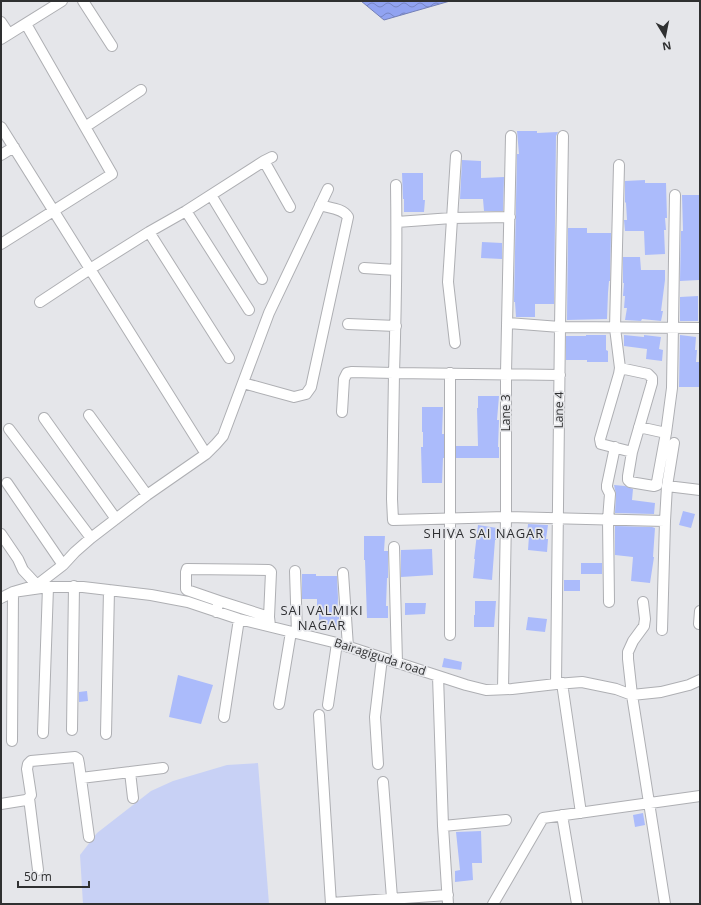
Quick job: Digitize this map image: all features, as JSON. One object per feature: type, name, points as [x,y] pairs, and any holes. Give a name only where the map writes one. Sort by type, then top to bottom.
[{"type":"street","points":[[83,1],[112,46]]},
{"type":"street","points":[[1,22],[5,37],[59,2]]},
{"type":"street","points":[[1,244],[112,174],[26,24]]},
{"type":"street","points":[[85,127],[141,90]]},
{"type":"street","points":[[1,127],[206,454]]},
{"type":"street","name":"Lane 3","points":[[503,689],[506,517],[506,373],[511,136]]},
{"type":"street","name":"Lane 4","points":[[563,136],[558,518],[559,683],[581,813]]},
{"type":"street","points":[[1,155],[14,147]]},
{"type":"street","points":[[455,343],[448,282],[456,156]]},
{"type":"street","points":[[40,302],[90,269],[149,232],[186,212],[268,159],[290,207]]},
{"type":"street","points":[[619,165],[615,328],[620,368],[600,439],[601,444],[632,452]]},
{"type":"street","points":[[396,185],[397,222],[392,499],[393,520],[506,517],[664,521]]},
{"type":"street","points":[[1,598],[13,592],[37,585],[63,565],[74,552],[91,538],[147,495],[206,454],[223,436],[269,313],[328,189]]},
{"type":"street","points":[[211,195],[262,279]]},
{"type":"street","points":[[620,368],[648,374],[652,378],[652,383],[632,452],[628,480],[630,482],[654,486],[656,485],[666,433],[672,388],[675,195]]},
{"type":"street","points":[[243,383],[294,397],[306,394],[311,387],[348,217],[346,213],[320,205]]},
{"type":"street","points":[[186,212],[249,310]]},
{"type":"street","points":[[397,222],[452,218],[510,217]]},
{"type":"street","points":[[149,232],[229,358]]},
{"type":"street","points":[[364,268],[396,270]]},
{"type":"street","points":[[507,323],[560,327],[700,328]]},
{"type":"street","points":[[348,324],[396,326]]},
{"type":"street","points":[[342,412],[344,379],[347,373],[352,372],[506,373],[560,375]]},
{"type":"street","points":[[450,373],[450,635]]},
{"type":"street","points":[[89,415],[147,495]]},
{"type":"street","points":[[44,418],[116,519]]},
{"type":"street","points":[[639,427],[666,433]]},
{"type":"street","points":[[9,429],[91,538]]},
{"type":"street","points":[[662,630],[664,521],[667,486],[674,443]]},
{"type":"street","points":[[610,602],[608,520],[610,494],[607,485],[615,447]]},
{"type":"street","points":[[7,483],[63,565]]},
{"type":"street","points":[[667,486],[700,490]]},
{"type":"street","points":[[1,534],[18,559],[23,570],[37,585]]},
{"type":"street","points":[[394,547],[397,662]]},
{"type":"street","points":[[187,569],[269,570],[271,572],[270,622],[219,600],[187,590],[185,586],[187,569]]},
{"type":"street","points":[[279,704],[294,633],[295,571]]},
{"type":"street","points":[[343,573],[348,647]]},
{"type":"street","points":[[72,730],[74,586]]},
{"type":"street","name":"Bairagiguda road","points":[[13,592],[48,587],[74,586],[151,595],[188,602],[239,619],[270,622],[294,633],[337,643],[466,685],[486,690],[582,682],[616,689],[632,695],[661,692],[689,685],[700,680]]},
{"type":"street","points":[[44,733],[48,587]]},
{"type":"street","points":[[106,734],[109,590]]},
{"type":"street","points":[[12,741],[13,592]]},
{"type":"street","points":[[216,612],[219,600]]},
{"type":"street","points":[[643,602],[645,619],[644,626],[633,641],[628,652],[632,695],[665,904]]},
{"type":"street","points":[[699,624],[700,611]]},
{"type":"street","points":[[224,717],[239,619]]},
{"type":"street","points":[[328,705],[337,643]]},
{"type":"street","points":[[378,764],[375,717],[382,658]]},
{"type":"street","points":[[319,715],[331,903],[392,898],[422,900],[448,899],[443,826],[438,676]]},
{"type":"street","points":[[38,870],[29,798],[31,795],[27,768],[31,761],[75,757],[78,759],[89,837]]},
{"type":"street","points":[[81,778],[164,768]]},
{"type":"street","points":[[130,772],[133,798]]},
{"type":"street","points":[[383,782],[392,898]]},
{"type":"street","points":[[493,904],[543,818],[700,796]]},
{"type":"street","points":[[1,804],[26,800],[29,798]]},
{"type":"street","points":[[562,815],[577,904]]},
{"type":"street","points":[[443,826],[506,820]]},
{"type":"shaded area","points":[[258,763],[269,904],[83,904],[80,855],[97,833],[151,791],[173,781],[227,765]]},
{"type":"water","points":[[361,1],[450,1],[384,20]]},
{"type":"building","points":[[517,131],[537,131],[537,133],[558,132],[556,136],[554,304],[535,304],[535,317],[516,317],[514,302],[517,154],[519,154]]},
{"type":"building","points":[[462,160],[481,161],[481,178],[504,177],[503,211],[484,211],[483,199],[460,199]]},
{"type":"building","points":[[402,173],[423,173],[423,200],[425,200],[424,212],[404,212]]},
{"type":"building","points":[[645,180],[645,183],[666,183],[667,218],[665,218],[666,230],[664,230],[665,254],[645,255],[644,231],[625,231],[624,220],[627,220],[625,181]]},
{"type":"building","points":[[682,195],[700,195],[699,280],[680,281],[681,231],[683,231]]},
{"type":"building","points":[[568,228],[587,228],[587,233],[611,233],[610,281],[607,319],[567,320]]},
{"type":"building","points":[[482,242],[502,243],[502,259],[481,258]]},
{"type":"building","points":[[623,257],[640,257],[641,270],[665,270],[661,311],[663,311],[661,321],[642,319],[641,321],[625,320],[627,308],[624,308],[625,296],[623,296]]},
{"type":"building","points":[[698,296],[698,321],[680,321],[680,297]]},
{"type":"building","points":[[606,335],[608,362],[566,360],[566,336]]},
{"type":"building","points":[[624,335],[661,337],[659,349],[663,350],[662,361],[646,359],[647,349],[624,346]]},
{"type":"building","points":[[680,335],[696,337],[695,350],[697,350],[696,362],[700,362],[700,387],[679,387]]},
{"type":"building","points":[[478,396],[499,396],[497,420],[499,420],[499,458],[456,458],[456,446],[478,446]]},
{"type":"building","points":[[422,407],[443,407],[442,434],[444,434],[444,458],[442,483],[422,483]]},
{"type":"building","points":[[614,485],[625,486],[633,489],[632,500],[655,503],[654,514],[615,513],[616,494]]},
{"type":"building","points":[[683,511],[695,514],[691,528],[679,525]]},
{"type":"building","points":[[528,524],[548,525],[546,539],[548,539],[547,552],[528,550]]},
{"type":"building","points":[[478,525],[497,528],[492,580],[473,578]]},
{"type":"building","points":[[615,526],[655,528],[654,557],[650,583],[631,581],[633,557],[615,555]]},
{"type":"building","points":[[364,536],[385,536],[384,551],[388,551],[386,606],[388,606],[388,618],[367,618]]},
{"type":"building","points":[[432,549],[433,575],[401,577],[401,550]]},
{"type":"building","points":[[581,563],[602,563],[602,574],[581,574]]},
{"type":"building","points":[[302,574],[337,576],[337,617],[339,617],[339,628],[319,628],[317,599],[302,599]]},
{"type":"building","points":[[564,580],[580,580],[580,591],[564,591]]},
{"type":"building","points":[[475,601],[496,601],[494,627],[474,627]]},
{"type":"building","points":[[405,603],[426,603],[425,614],[405,615]]},
{"type":"building","points":[[528,617],[547,619],[545,632],[526,630]]},
{"type":"building","points":[[444,658],[462,662],[461,670],[442,667]]},
{"type":"building","points":[[178,675],[213,685],[201,724],[169,717]]},
{"type":"building","points":[[87,691],[88,701],[79,702],[79,692]]},
{"type":"building","points":[[643,813],[645,825],[635,827],[633,815]]},
{"type":"building","points":[[481,831],[482,863],[472,863],[473,880],[455,882],[455,871],[460,870],[456,832]]},
{"type":"district","name":"SHIVA SAI NAGAR","points":[[484,533]]},
{"type":"district","name":"SAI VALMIKI NAGAR","points":[[322,618]]}]
